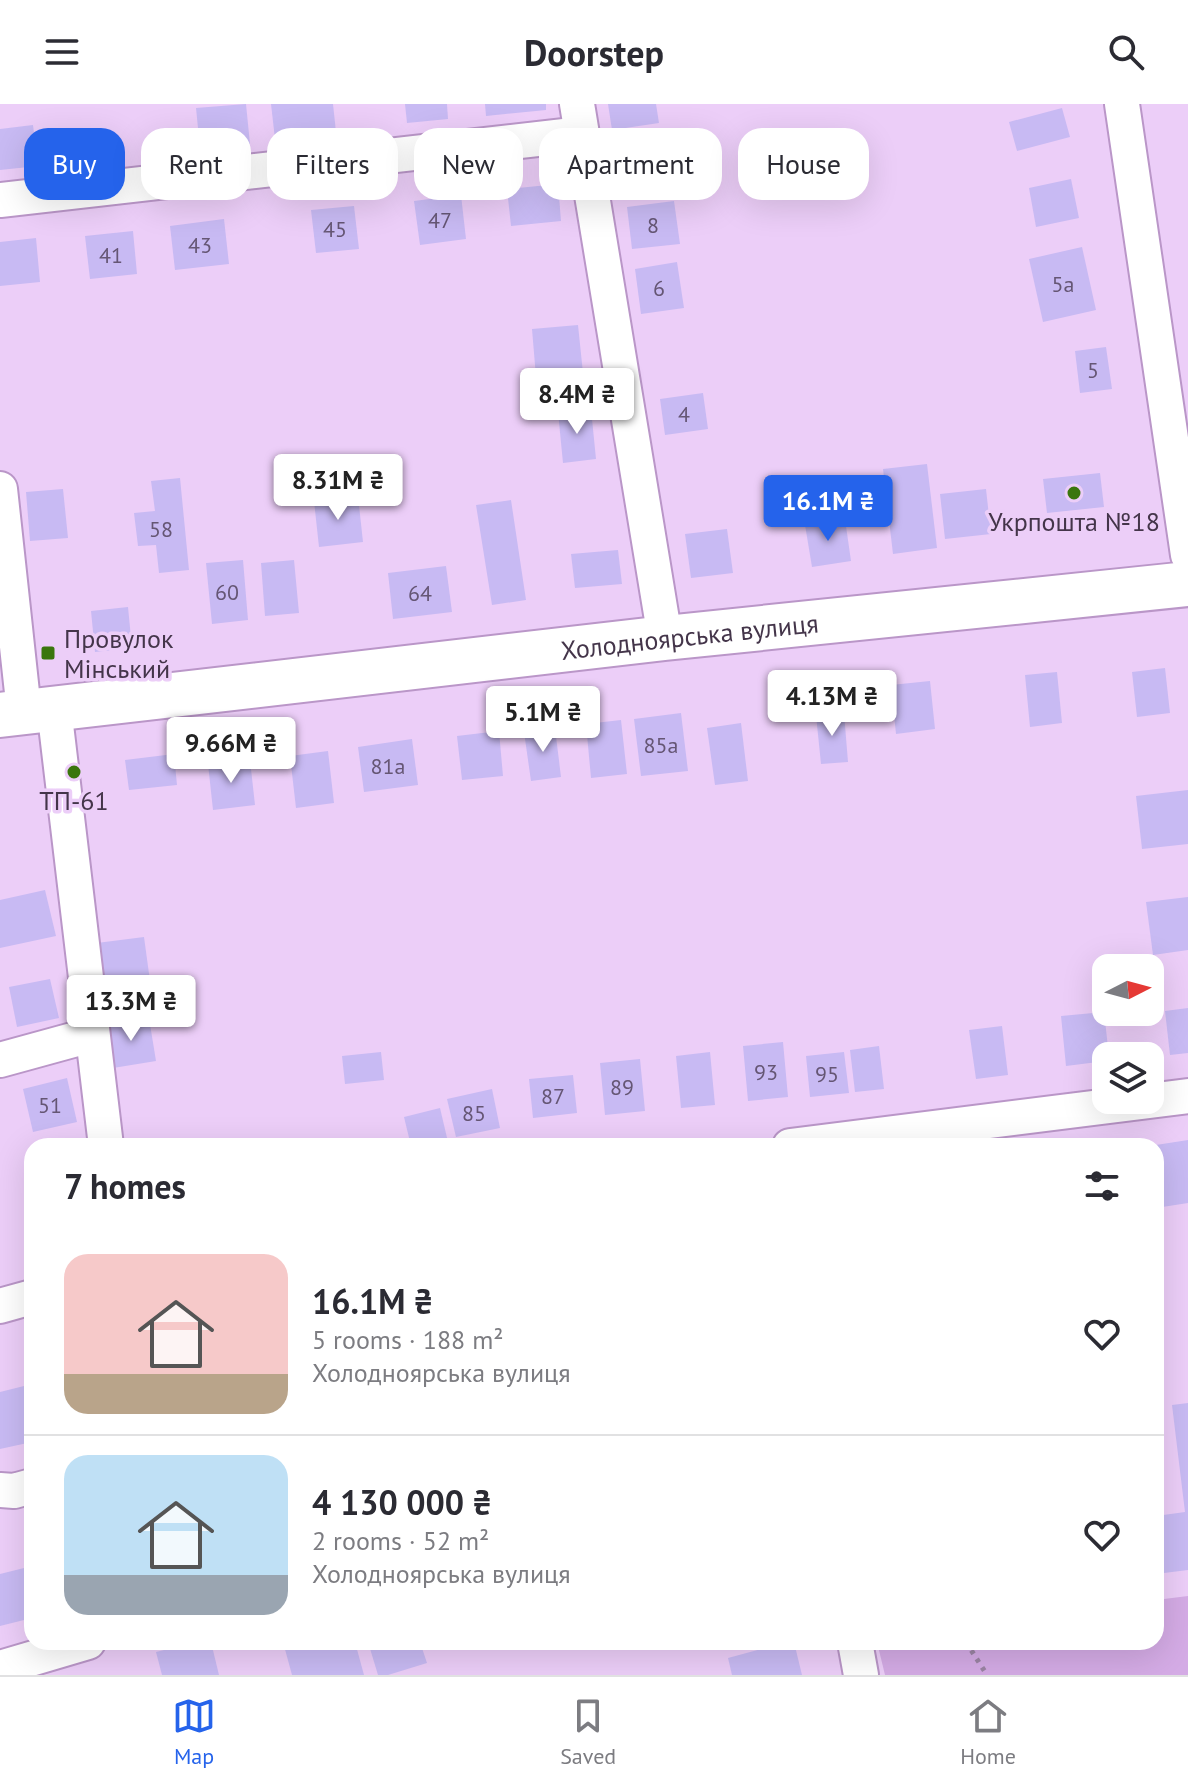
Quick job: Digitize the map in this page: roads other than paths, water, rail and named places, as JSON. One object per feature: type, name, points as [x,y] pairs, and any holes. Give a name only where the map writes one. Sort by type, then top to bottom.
[{"type":"main road","name":"Холодноярська вулиця","points":[[26,711],[665,638],[1188,584]]},
{"type":"street","points":[[1122,104],[1188,555]]},
{"type":"street","points":[[0,200],[580,119],[665,638]]},
{"type":"street","points":[[0,489],[26,711],[91,1035],[105,1138]]},
{"type":"street","points":[[0,1060],[91,1035]]},
{"type":"street","points":[[910,1138],[940,1136],[1188,1096]]},
{"type":"street","points":[[0,1306],[24,1299]]},
{"type":"street","points":[[0,1490],[24,1488]]},
{"type":"street","points":[[0,1668],[61,1650]]},
{"type":"street","points":[[856,1650],[861,1675]]},
{"type":"place","name":"Укрпошта №18","points":[[1074,493]]},
{"type":"place","name":"Провулок Мінський","points":[[48,653]]},
{"type":"place","name":"ТП-61","points":[[74,772]]}]
